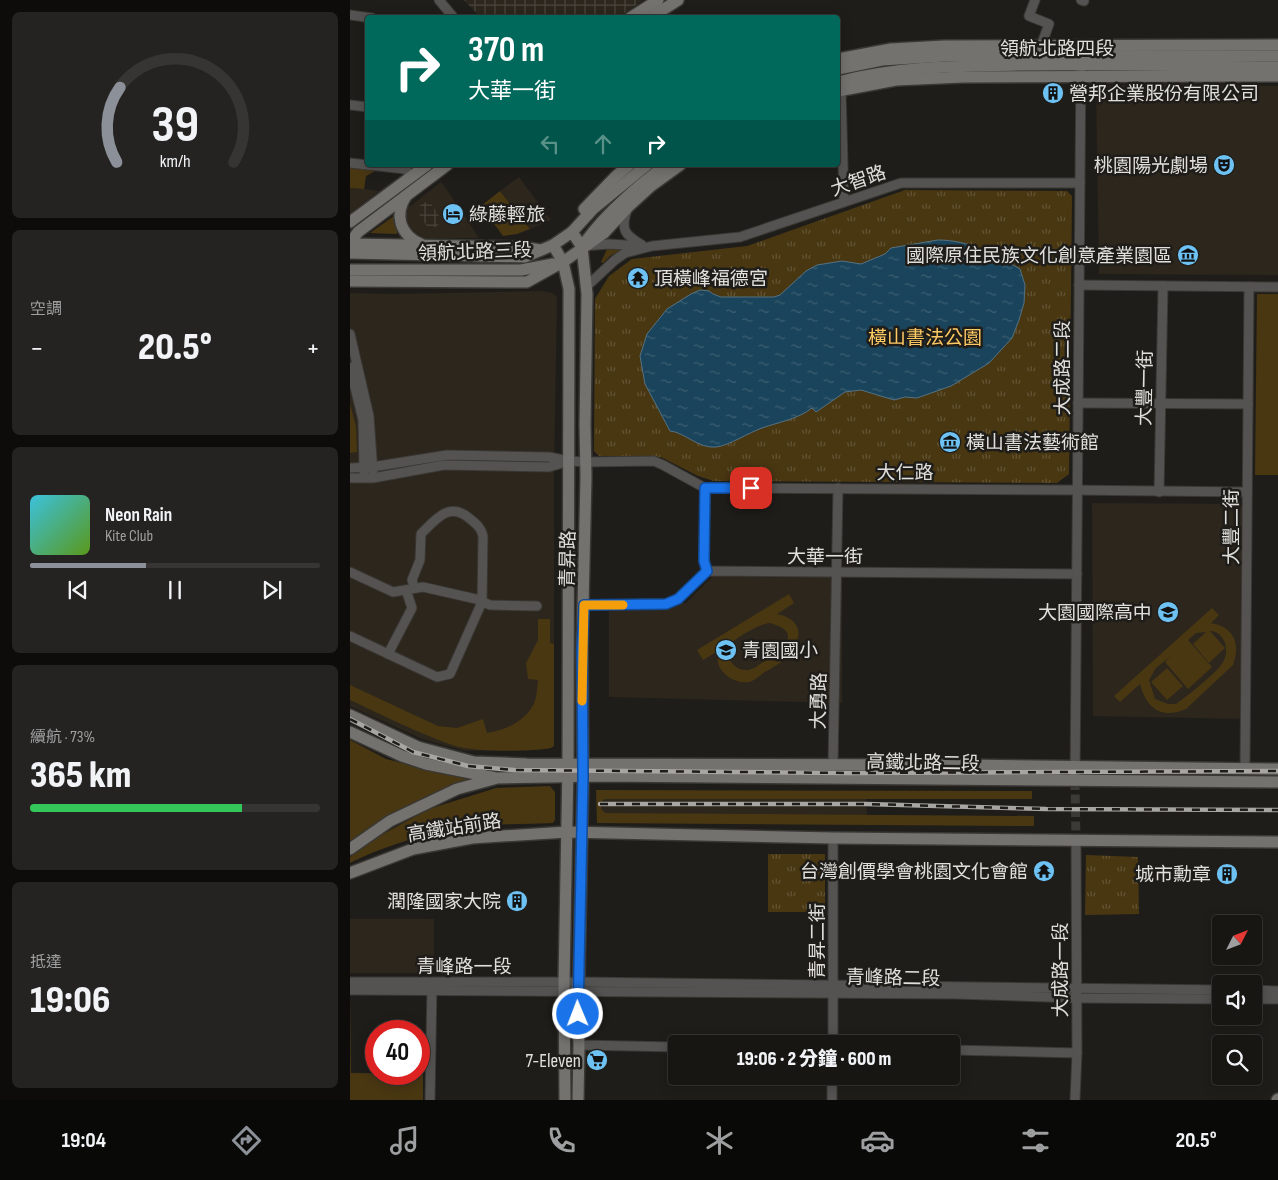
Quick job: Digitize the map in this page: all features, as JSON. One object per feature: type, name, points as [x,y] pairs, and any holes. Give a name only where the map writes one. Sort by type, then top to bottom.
[{"type":"street","points":[[439,0],[452,15]]},
{"type":"street","points":[[635,15],[658,0]]},
{"type":"street","points":[[655,15],[678,0]]},
{"type":"street","points":[[1035,0],[1029,16],[1049,24],[1041,46]]},
{"type":"street","points":[[350,15],[365,17]]},
{"type":"street","name":"領航北路四段","points":[[840,88],[896,80],[963,77],[1081,60],[1278,45]]},
{"type":"street","name":"領航北路四段","points":[[840,59],[900,48],[1041,46],[1081,60],[1278,76]]},
{"type":"street","name":"領航北路四段","points":[[840,69],[882,60],[944,56],[1278,66]]},
{"type":"street","name":"領航北路四段","points":[[1081,60],[1278,56]]},
{"type":"street","name":"大成路二段","points":[[1075,781],[1081,60]]},
{"type":"street","points":[[350,105],[365,107]]},
{"type":"street","points":[[840,111],[844,202]]},
{"type":"street","points":[[350,163],[365,165]]},
{"type":"street","points":[[386,167],[405,169],[412,176]]},
{"type":"street","points":[[350,222],[423,167]]},
{"type":"street","points":[[350,243],[358,232],[444,167]]},
{"type":"street","points":[[572,232],[581,211],[628,167]]},
{"type":"street","points":[[572,232],[593,209],[645,167]]},
{"type":"street","points":[[582,247],[596,227],[640,185],[663,167]]},
{"type":"street","points":[[563,262],[604,232],[628,207],[677,167]]},
{"type":"street","name":"大智路","points":[[582,247],[609,244],[647,246],[740,237],[901,182],[1080,183]]},
{"type":"street","points":[[408,194],[399,212],[400,223],[406,234],[413,241],[422,245]]},
{"type":"street","points":[[628,207],[623,222],[626,232],[632,239],[647,246]]},
{"type":"street","name":"領航北路三段","points":[[350,253],[521,258],[554,245],[572,232]]},
{"type":"street","name":"青昇路","points":[[572,232],[582,247],[586,287],[586,462],[582,650],[583,777],[578,986],[578,1100]]},
{"type":"street","name":"領航北路三段","points":[[350,243],[520,246],[541,250]]},
{"type":"street","name":"青昇路","points":[[554,245],[563,262],[569,289],[568,777],[564,986],[565,1100]]},
{"type":"street","name":"大智路","points":[[586,287],[601,271],[622,255],[647,246]]},
{"type":"street","name":"領航北路三段","points":[[350,270],[521,270],[563,262]]},
{"type":"street","name":"領航北路三段","points":[[350,281],[527,282],[563,262]]},
{"type":"street","points":[[1079,285],[1278,287]]},
{"type":"street","name":"大豐一街","points":[[1159,492],[1163,286]]},
{"type":"street","name":"大豐二街","points":[[1245,768],[1249,287]]},
{"type":"street","points":[[350,334],[370,416],[368,478]]},
{"type":"street","points":[[350,367],[363,420],[368,468]]},
{"type":"street","points":[[1078,403],[1248,404]]},
{"type":"street","points":[[350,468],[368,468],[447,454],[549,458],[569,461]]},
{"type":"street","points":[[350,478],[368,478],[444,465],[549,467],[569,461]]},
{"type":"street","name":"大仁路","points":[[569,461],[654,462],[705,488],[1248,492]]},
{"type":"street","points":[[584,605],[666,604],[678,599],[707,571],[704,561],[705,488]]},
{"type":"street","name":"大勇路","points":[[833,765],[838,488]]},
{"type":"street","points":[[350,631],[436,677],[450,674],[480,601],[483,536],[481,528],[462,512],[446,512],[421,534],[420,560],[412,580],[413,583],[401,590]]},
{"type":"street","points":[[350,566],[401,590],[412,608],[387,651]]},
{"type":"street","name":"大華一街","points":[[707,571],[1077,574]]},
{"type":"street","points":[[350,572],[393,592],[423,587],[490,605],[537,606]]},
{"type":"street","points":[[350,636],[387,651]]},
{"type":"street","name":"高鐵北路二段","points":[[350,715],[418,748],[474,762],[583,765],[1278,769]]},
{"type":"street","points":[[350,732],[402,756],[496,778]]},
{"type":"street","name":"高鐵北路二段","points":[[496,778],[1278,782]]},
{"type":"street","name":"高鐵站前路","points":[[350,849],[390,820],[458,789],[496,778]]},
{"type":"street","points":[[582,832],[833,838],[1278,842]]},
{"type":"street","name":"高鐵站前路","points":[[350,873],[385,858],[422,847],[472,838],[582,832]]},
{"type":"street","name":"青昇二街","points":[[833,838],[833,1035]]},
{"type":"street","name":"大成路一段","points":[[1075,1100],[1077,1053],[1076,840]]},
{"type":"street","name":"青峰路一段","points":[[350,982],[432,986],[578,986]]},
{"type":"street","points":[[430,1100],[432,986]]},
{"type":"street","name":"青峰路一段","points":[[350,990],[432,986]]},
{"type":"street","name":"青峰路二段","points":[[578,986],[833,989],[956,986],[1076,994],[1212,999]]},
{"type":"street","name":"青峰路二段","points":[[1076,994],[1212,990]]},
{"type":"street","points":[[1262,990],[1278,990]]},
{"type":"street","points":[[1262,999],[1278,999]]},
{"type":"street","points":[[579,1046],[668,1047]]},
{"type":"street","points":[[960,1050],[1077,1053]]},
{"type":"street","points":[[832,1085],[832,1100]]},
{"type":"shaded area","points":[[464,0],[643,0],[621,15],[478,15]]},
{"type":"shaded area","points":[[1172,84],[1278,86],[1278,275],[1099,274],[1096,86]]},
{"type":"shaded area","points":[[519,177],[551,220],[530,229],[500,191]]},
{"type":"shaded area","points":[[441,182],[479,238],[424,238],[411,229],[406,216],[409,207]]},
{"type":"shaded area","points":[[350,188],[364,189],[379,191],[350,213]]},
{"type":"shaded area","points":[[429,200],[443,222],[432,229],[431,227],[428,228],[417,211],[421,209],[419,206]]},
{"type":"shaded area","points":[[543,291],[552,293],[557,297],[554,474],[554,746],[545,749],[465,751],[422,739],[350,706],[350,293]]},
{"type":"shaded area","name":"大園國際高中","points":[[1092,503],[1244,504],[1243,719],[1093,716]]},
{"type":"shaded area","name":"青園國小","points":[[718,571],[842,573],[842,703],[609,697],[609,603],[686,603]]},
{"type":"shaded area","points":[[605,799],[866,799],[867,816],[604,813],[600,802]]},
{"type":"shaded area","points":[[350,919],[434,919],[434,973],[350,973]]},
{"type":"green space","points":[[350,166],[377,170],[366,176],[364,189],[350,188]]},
{"type":"green space","name":"橫山書法公園","points":[[905,190],[1067,191],[1072,196],[1069,474],[1057,483],[714,481],[698,476],[661,457],[599,456],[594,451],[595,299],[609,276],[632,259],[747,246]]},
{"type":"green space","points":[[500,191],[530,229],[517,234],[503,236],[481,206]]},
{"type":"green space","points":[[394,216],[398,232],[396,234],[370,233]]},
{"type":"green space","points":[[607,249],[621,250],[610,256],[603,263],[601,262]]},
{"type":"green space","points":[[1257,294],[1278,294],[1278,475],[1255,475]]},
{"type":"green space","points":[[350,404],[356,427],[357,452],[350,453]]},
{"type":"green space","points":[[789,594],[794,603],[777,614],[792,620],[796,625],[798,630],[797,643],[783,661],[751,681],[739,682],[726,675],[718,663],[718,651],[703,660],[697,650]],"holes":[[[769,623],[785,630],[788,640],[780,649],[760,664],[746,670],[737,667],[730,661],[729,647],[735,640],[765,624]]]},
{"type":"green space","points":[[1212,608],[1219,615],[1211,623],[1225,628],[1234,638],[1236,650],[1233,665],[1186,709],[1170,713],[1156,710],[1146,700],[1140,684],[1120,702],[1114,696]],"holes":[[[1210,631],[1216,632],[1221,636],[1226,645],[1225,659],[1218,669],[1176,704],[1168,704],[1155,699],[1149,680],[1156,668],[1171,656],[1165,662],[1188,689],[1212,667],[1188,640],[1196,633],[1206,632],[1193,644],[1209,663],[1225,648]]]},
{"type":"green space","points":[[538,619],[550,619],[550,643],[554,644],[554,746],[551,748],[503,751],[455,746],[350,700],[350,685],[438,726],[457,728],[483,719],[487,733],[508,727],[527,714],[536,699],[538,680],[528,679],[526,663],[538,640]]},
{"type":"green space","points":[[1167,668],[1183,686],[1167,700],[1151,682]]},
{"type":"green space","points":[[350,740],[386,759],[468,779],[408,808],[350,843]]},
{"type":"green space","points":[[550,786],[555,792],[555,820],[553,823],[487,825],[452,829],[399,843],[350,863],[350,857],[374,839],[429,809],[496,788]]},
{"type":"green space","points":[[596,790],[1032,791],[1032,799],[605,799],[601,802],[601,809],[605,813],[1034,816],[1034,826],[597,823]]},
{"type":"green space","points":[[768,854],[825,854],[825,912],[768,912]]},
{"type":"green space","points":[[1086,855],[1138,857],[1139,914],[1085,915]]},
{"type":"green space","points":[[350,998],[351,1073],[365,1073],[365,1085],[423,1085],[423,1100],[350,1100]]},
{"type":"water","points":[[938,240],[971,245],[991,253],[1020,269],[1025,285],[1024,303],[1019,320],[1012,338],[989,363],[951,386],[917,398],[905,397],[894,400],[861,390],[845,392],[816,412],[812,408],[795,418],[762,428],[721,446],[710,447],[670,431],[645,384],[640,356],[647,334],[667,309],[700,290],[709,291],[721,297],[774,297],[780,295],[806,271],[817,265],[842,261],[861,264],[885,254],[891,248]]},
{"type":"tunnel","points":[[1075,781],[1076,840]]},
{"type":"railway","points":[[350,719],[413,752],[468,766],[514,770],[850,773],[1278,771]]},
{"type":"railway","points":[[600,804],[866,804],[1046,809],[1278,810]]},
{"type":"slow traffic","points":[[582,701],[584,605],[623,605]]},
{"type":"place","name":"營邦企業股份有限公司","points":[[1053,93]]},
{"type":"place","name":"桃園陽光劇場","points":[[1224,165]]},
{"type":"place","name":"綠藤輕旅","points":[[453,214]]},
{"type":"place","name":"國際原住民族文化創意產業園區","points":[[1188,255]]},
{"type":"place","name":"頂橫峰福德宮","points":[[638,278]]},
{"type":"place","name":"橫山書法藝術館","points":[[950,442]]},
{"type":"place","name":"大園國際高中","points":[[1168,612]]},
{"type":"place","name":"青園國小","points":[[726,650]]},
{"type":"place","name":"台灣創價學會桃園文化會館","points":[[1044,871]]},
{"type":"place","name":"城市勳章","points":[[1227,874]]},
{"type":"place","name":"潤隆國家大院","points":[[517,901]]},
{"type":"place","name":"7-Eleven","points":[[597,1060]]},
{"type":"route","points":[[578,1014],[583,777],[582,650],[584,605],[666,604],[678,599],[707,571],[704,561],[705,488],[751,488]]}]
